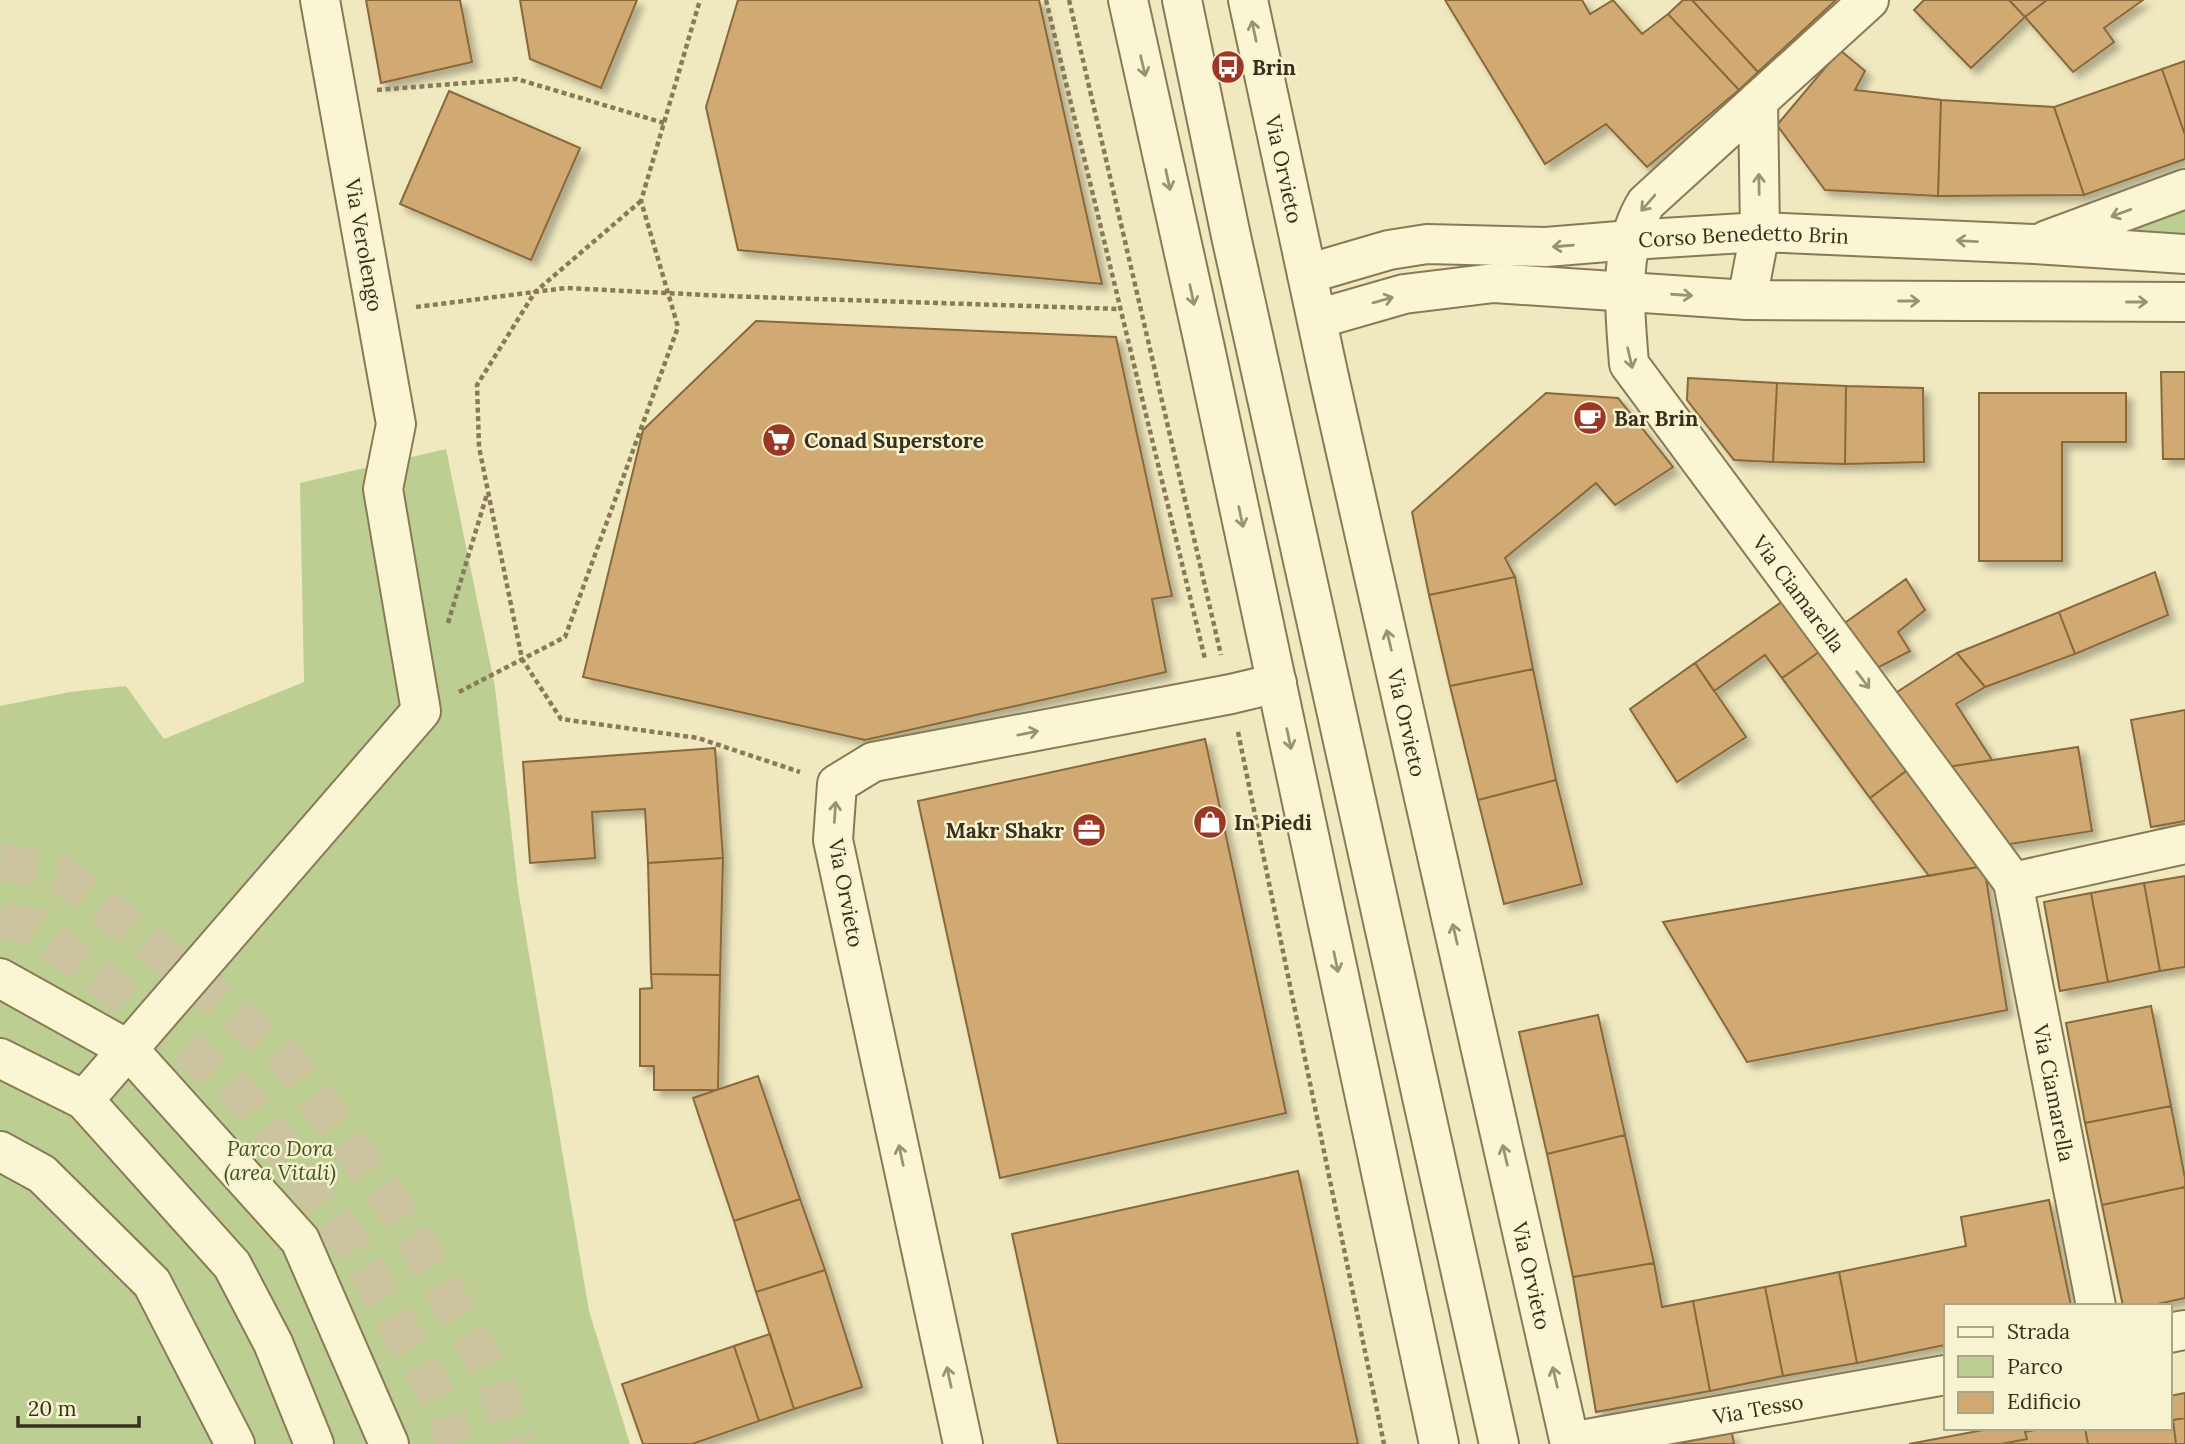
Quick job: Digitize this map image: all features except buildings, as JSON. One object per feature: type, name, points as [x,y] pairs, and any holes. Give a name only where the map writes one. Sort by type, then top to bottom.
[{"type":"street","name":"Via Verolengo","points":[[320,0],[396,424],[383,489],[421,711]]},
{"type":"street","points":[[1128,0],[1439,1444]]},
{"type":"street","points":[[1182,0],[1231,236],[1499,1444]]},
{"type":"street","name":"Via Orvieto","points":[[1248,0],[1317,319],[1570,1443]]},
{"type":"street","name":"Via Ciamarella","points":[[1869,0],[1646,203],[1636,219],[1623,290],[1629,364],[2013,882],[2096,1304]]},
{"type":"street","points":[[1747,300],[1760,232],[1758,101]]},
{"type":"street","points":[[2035,244],[2185,189]]},
{"type":"street","name":"Corso Benedetto Brin","points":[[1307,274],[1388,250],[1426,244],[1546,247],[1760,232],[2035,244],[2185,254]]},
{"type":"street","points":[[1317,319],[1404,294],[1494,283],[1747,300],[2185,302]]},
{"type":"street","points":[[837,784],[873,762],[1277,683]]},
{"type":"street","points":[[84,1101],[421,711]]},
{"type":"street","name":"Via Orvieto","points":[[837,784],[833,841],[963,1444]]},
{"type":"street","points":[[2013,882],[2185,844]]},
{"type":"street","points":[[0,978],[129,1049],[300,1240],[389,1444]]},
{"type":"street","points":[[0,1058],[84,1101],[232,1265],[273,1343],[314,1444]]},
{"type":"street","points":[[0,1151],[42,1174],[152,1283],[234,1444]]},
{"type":"street","name":"Via Tesso","points":[[1570,1443],[1944,1375]]},
{"type":"path","points":[[421,711],[565,637],[678,327],[641,201],[700,0]]},
{"type":"path","points":[[1046,0],[1214,697]]},
{"type":"path","points":[[337,93],[517,79],[664,123]]},
{"type":"path","points":[[641,201],[535,292],[477,385],[479,447],[522,659],[561,719],[698,738],[837,784]]},
{"type":"path","points":[[375,312],[566,288],[1120,309]]},
{"type":"path","points":[[444,634],[488,492]]},
{"type":"green space","points":[[2185,209],[2185,237],[2121,235]]},
{"type":"green space","name":"Parco Dora (area Vitali)","points":[[446,449],[495,687],[518,889],[589,1311],[630,1444],[0,1444],[0,706],[70,692],[126,686],[164,739],[304,682],[300,483]]},
{"type":"tunnel","points":[[0,861],[60,874],[181,968],[288,1060],[402,1217],[496,1383],[517,1444]]},
{"type":"tunnel","points":[[0,920],[34,927],[144,1013],[246,1099],[354,1247],[443,1407],[455,1444]]},
{"type":"place","name":"Brin","points":[[1228,67]]},
{"type":"place","name":"Bar Brin","points":[[1590,418]]},
{"type":"place","name":"Conad Superstore","points":[[779,440]]},
{"type":"place","name":"In Piedi","points":[[1210,822]]},
{"type":"place","name":"Makr Shakr","points":[[1089,830]]}]
